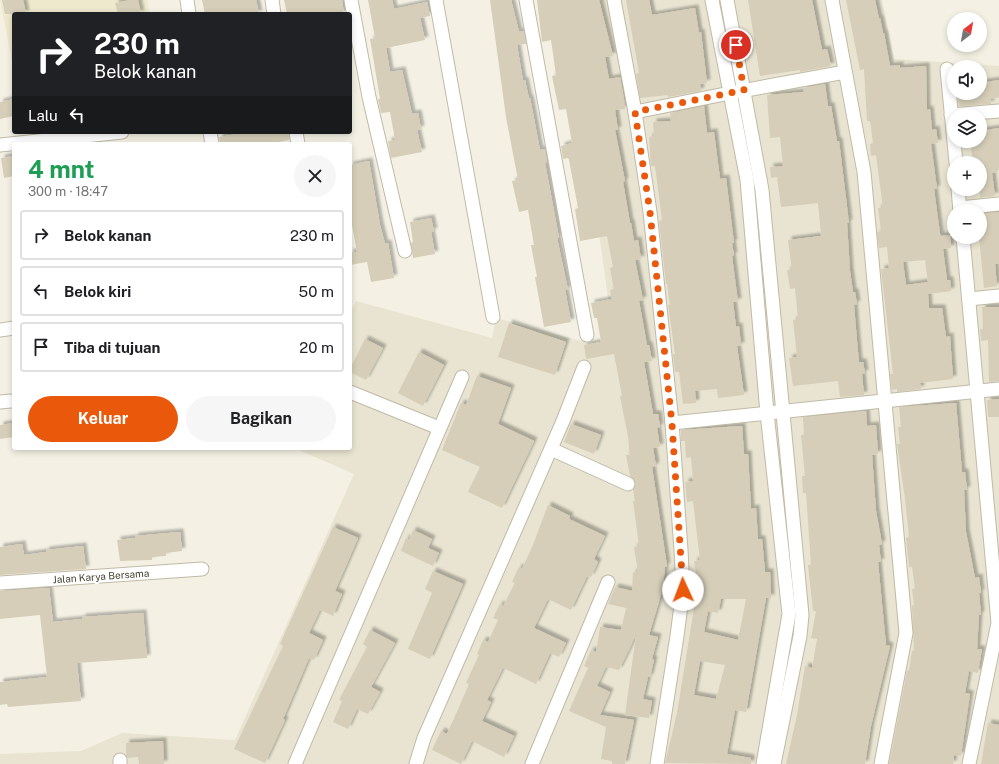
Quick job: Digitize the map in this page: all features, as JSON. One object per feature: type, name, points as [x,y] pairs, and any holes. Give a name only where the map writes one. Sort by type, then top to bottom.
[{"type":"street","points":[[187,0],[189,12]]},
{"type":"street","points":[[272,0],[274,12]]},
{"type":"street","points":[[351,0],[369,97],[405,251]]},
{"type":"street","points":[[436,0],[493,317]]},
{"type":"street","points":[[526,0],[587,336]]},
{"type":"street","points":[[614,0],[635,112],[650,212],[672,424],[683,590],[657,764]]},
{"type":"street","points":[[712,0],[747,180],[767,413],[788,614],[763,764]]},
{"type":"street","points":[[727,0],[762,190],[802,615],[800,636],[774,764]]},
{"type":"street","points":[[832,0],[864,172],[906,633],[882,764]]},
{"type":"street","points":[[635,112],[744,90],[846,72]]},
{"type":"street","points":[[987,113],[999,112]]},
{"type":"street","points":[[28,142],[103,134]]},
{"type":"street","points":[[0,145],[12,144]]},
{"type":"street","points":[[987,206],[999,204]]},
{"type":"street","points":[[964,244],[998,623],[969,764]]},
{"type":"street","points":[[755,277],[770,274]]},
{"type":"street","points":[[969,299],[999,296]]},
{"type":"street","points":[[0,330],[12,328]]},
{"type":"street","points":[[416,764],[428,731],[551,449],[584,367]]},
{"type":"street","points":[[295,764],[462,377]]},
{"type":"street","points":[[672,424],[999,389]]},
{"type":"street","points":[[352,393],[439,428]]},
{"type":"street","points":[[551,449],[628,484]]},
{"type":"street","name":"Jalan Karya Bersama","points":[[0,583],[202,569]]},
{"type":"street","points":[[532,764],[608,582]]},
{"type":"street","points":[[785,632],[800,636]]},
{"type":"shaded area","points":[[0,0],[147,0],[150,12],[12,12],[12,61]]},
{"type":"shaded area","points":[[563,0],[882,0],[894,59],[947,63],[947,100],[987,100],[987,65],[999,66],[999,764],[0,764],[0,754],[81,751],[122,733],[235,740],[354,474],[299,450],[352,450],[352,310],[356,301],[492,338],[496,318],[614,350],[585,131]]},
{"type":"building","points":[[2,0],[23,0],[26,12],[12,12],[12,14],[5,14]]},
{"type":"building","points":[[138,0],[141,12],[117,12],[115,3]]},
{"type":"building","points":[[202,0],[256,0],[259,12],[205,12]]},
{"type":"building","points":[[284,0],[342,0],[344,12],[287,12]]},
{"type":"building","points":[[368,0],[392,0],[394,9],[427,2],[430,16],[420,18],[425,40],[386,48],[390,72],[402,70],[412,114],[418,113],[421,129],[417,130],[422,152],[391,158],[388,141],[395,140],[390,112],[381,113],[378,99],[380,99],[370,39],[375,38]]},
{"type":"building","points":[[490,0],[511,0],[519,32],[524,31],[526,44],[517,45],[523,81],[525,80],[529,99],[530,98],[540,150],[545,149],[547,162],[545,163],[559,238],[557,238],[568,290],[565,290],[571,322],[544,327],[535,277],[537,277],[531,245],[534,245],[528,210],[519,212],[512,181],[518,180],[506,117]]},
{"type":"building","points":[[537,0],[599,0],[613,56],[605,57],[609,79],[620,77],[624,99],[625,109],[615,110],[618,130],[615,130],[625,181],[623,182],[630,223],[634,241],[638,240],[641,259],[635,260],[643,300],[639,301],[647,345],[649,345],[652,361],[644,362],[653,414],[658,414],[660,427],[657,428],[660,447],[653,448],[656,466],[652,467],[667,566],[665,567],[663,588],[649,635],[658,637],[652,659],[654,660],[650,677],[648,677],[643,699],[652,701],[649,718],[625,715],[636,635],[619,670],[606,667],[597,686],[610,692],[600,715],[634,720],[625,764],[612,764],[612,761],[601,759],[606,727],[569,711],[588,668],[584,666],[591,650],[596,652],[600,627],[621,630],[626,608],[608,604],[615,587],[632,591],[633,572],[638,573],[634,547],[639,546],[633,501],[635,501],[633,490],[636,483],[630,476],[626,455],[630,455],[628,437],[614,354],[586,359],[584,345],[601,342],[597,318],[594,318],[591,303],[612,299],[610,290],[614,289],[610,268],[613,267],[607,236],[580,241],[575,209],[578,208],[569,160],[568,158],[563,159],[561,146],[572,143],[566,109],[559,110],[552,76],[556,75],[551,40],[542,42]]},
{"type":"building","points":[[626,0],[649,0],[652,15],[695,8],[699,33],[701,32],[707,83],[700,84],[701,91],[668,97],[668,95],[640,98],[636,74],[639,73]]},
{"type":"building","points":[[748,0],[812,0],[822,50],[827,49],[831,66],[800,72],[800,70],[760,76]]},
{"type":"building","points":[[846,0],[875,0],[884,33],[890,66],[900,65],[900,68],[926,66],[927,110],[930,109],[932,130],[936,129],[938,143],[931,144],[937,189],[934,189],[940,234],[941,236],[947,235],[947,244],[951,244],[951,248],[943,249],[947,280],[950,280],[951,291],[928,294],[929,308],[942,308],[946,337],[950,336],[953,379],[920,383],[921,389],[897,392],[897,389],[892,390],[890,374],[893,374],[881,269],[889,268],[887,247],[879,248],[877,232],[881,231],[878,208],[883,208],[876,155],[871,156],[870,144],[873,143],[870,121],[867,121],[864,69],[860,70]],"holes":[[[925,260],[928,282],[906,285],[903,262]]]},
{"type":"building","points":[[999,80],[999,97],[990,99],[991,104],[959,106],[958,100],[987,100],[987,82]]},
{"type":"building","points":[[825,84],[828,106],[831,106],[837,141],[839,141],[849,223],[847,223],[850,271],[853,292],[855,292],[857,304],[854,305],[859,362],[863,362],[865,373],[862,374],[864,395],[840,397],[838,381],[793,386],[789,358],[797,357],[793,320],[798,319],[795,288],[790,289],[787,270],[792,270],[788,240],[821,236],[818,203],[781,207],[777,177],[771,178],[770,167],[783,166],[780,137],[770,138],[767,95],[804,92],[803,88]]},
{"type":"building","points":[[12,99],[12,116],[0,119],[0,102]]},
{"type":"building","points":[[704,106],[707,133],[714,132],[720,179],[726,178],[734,243],[732,243],[734,255],[732,256],[738,302],[733,302],[736,327],[739,326],[741,346],[737,346],[744,395],[718,398],[717,389],[695,391],[696,403],[683,404],[679,372],[675,372],[673,354],[675,354],[668,305],[670,305],[666,284],[659,221],[662,220],[655,166],[651,166],[649,137],[654,136],[653,122],[671,121],[670,113]]},
{"type":"building","points":[[999,128],[999,168],[995,169],[996,172],[992,173],[995,196],[980,198],[980,196],[987,196],[987,156],[972,156],[971,148],[987,148],[987,130]]},
{"type":"building","points":[[237,134],[288,134],[289,140],[279,142],[220,142],[219,137]]},
{"type":"building","points":[[12,156],[12,176],[4,178],[1,158]]},
{"type":"building","points":[[369,161],[380,225],[385,244],[388,243],[394,278],[371,282],[367,262],[352,265],[352,252],[357,252],[352,225],[352,165]]},
{"type":"building","points":[[987,213],[999,213],[999,263],[995,264],[997,286],[984,288],[980,244],[987,244]]},
{"type":"building","points":[[431,218],[434,231],[431,232],[435,254],[413,258],[411,243],[413,242],[410,222]]},
{"type":"building","points":[[982,307],[999,307],[999,381],[989,382],[988,340],[981,341],[980,329],[983,329]]},
{"type":"building","points":[[509,323],[566,342],[555,375],[498,357]]},
{"type":"building","points":[[365,339],[383,348],[366,380],[352,373],[352,365]]},
{"type":"building","points":[[419,352],[444,365],[423,406],[398,393]]},
{"type":"building","points":[[477,376],[511,388],[498,424],[534,441],[502,508],[468,492],[480,467],[442,450],[461,403],[466,405]]},
{"type":"building","points":[[999,399],[999,417],[988,417],[987,400]]},
{"type":"building","points":[[956,403],[962,472],[965,472],[967,490],[964,490],[966,532],[975,578],[979,577],[981,593],[979,593],[981,615],[979,615],[977,649],[982,649],[978,673],[969,671],[965,693],[970,694],[961,756],[954,755],[953,764],[889,764],[907,671],[909,671],[912,650],[914,651],[912,606],[914,605],[912,589],[915,589],[912,567],[909,567],[906,538],[909,537],[897,444],[900,444],[898,427],[901,427],[899,407]]},
{"type":"building","points":[[866,411],[867,426],[876,425],[878,454],[872,455],[876,511],[882,544],[879,545],[881,562],[878,562],[886,645],[890,646],[871,726],[865,764],[786,764],[797,715],[805,666],[812,668],[817,639],[811,638],[816,611],[813,611],[808,565],[811,565],[806,493],[803,493],[802,476],[805,476],[801,435],[804,435],[803,417]]},
{"type":"building","points":[[12,423],[12,437],[0,439],[0,425]]},
{"type":"building","points":[[571,424],[601,435],[594,454],[564,442]]},
{"type":"building","points":[[742,426],[744,454],[748,454],[751,509],[756,508],[758,539],[762,539],[765,572],[770,572],[771,598],[766,598],[746,712],[735,710],[727,754],[751,758],[751,764],[665,763],[677,713],[698,585],[694,561],[700,560],[693,501],[687,502],[685,482],[693,481],[691,457],[686,458],[685,441],[681,441],[681,430]],"holes":[[[721,599],[746,599],[738,640],[704,632],[708,611],[718,613]],[[700,661],[725,665],[716,699],[694,695]]]},
{"type":"building","points":[[548,505],[570,516],[569,519],[605,536],[594,559],[598,562],[591,577],[587,576],[571,610],[548,599],[534,628],[566,643],[559,657],[550,653],[536,684],[503,668],[487,700],[491,702],[482,721],[514,736],[504,757],[472,741],[461,764],[432,750],[441,731],[447,734],[469,684],[466,683],[479,655],[477,654],[483,640],[488,642],[498,620],[493,618],[500,604],[503,606],[515,583],[512,582],[519,567],[522,569]]},
{"type":"building","points":[[333,527],[358,538],[335,591],[342,594],[333,616],[320,610],[309,633],[323,640],[314,660],[309,658],[283,719],[285,720],[265,763],[234,749],[283,646],[280,644]]},
{"type":"building","points":[[413,530],[432,539],[428,548],[439,553],[433,566],[401,551],[406,538],[409,540]]},
{"type":"building","points":[[180,532],[182,551],[166,553],[166,556],[152,557],[152,560],[120,561],[117,540],[135,538],[135,536]]},
{"type":"building","points":[[22,544],[24,555],[46,552],[46,550],[83,546],[86,569],[0,575],[0,547]]},
{"type":"building","points":[[433,571],[463,584],[430,659],[408,649],[432,593],[425,589]]},
{"type":"building","points":[[49,588],[53,622],[82,619],[82,617],[143,613],[147,658],[77,663],[81,701],[8,707],[7,704],[0,705],[0,682],[47,677],[40,615],[0,619],[0,591]]},
{"type":"building","points":[[370,630],[395,643],[371,687],[380,692],[368,714],[357,709],[348,729],[333,722],[342,701],[339,700],[367,647],[363,644]]},
{"type":"building","points":[[988,723],[999,725],[999,764],[981,764]]},
{"type":"building","points":[[163,741],[164,764],[139,764],[138,757],[127,758],[126,743]]},
{"type":"route","points":[[683,590],[672,424],[650,212],[635,112],[744,90],[736,45]]}]
